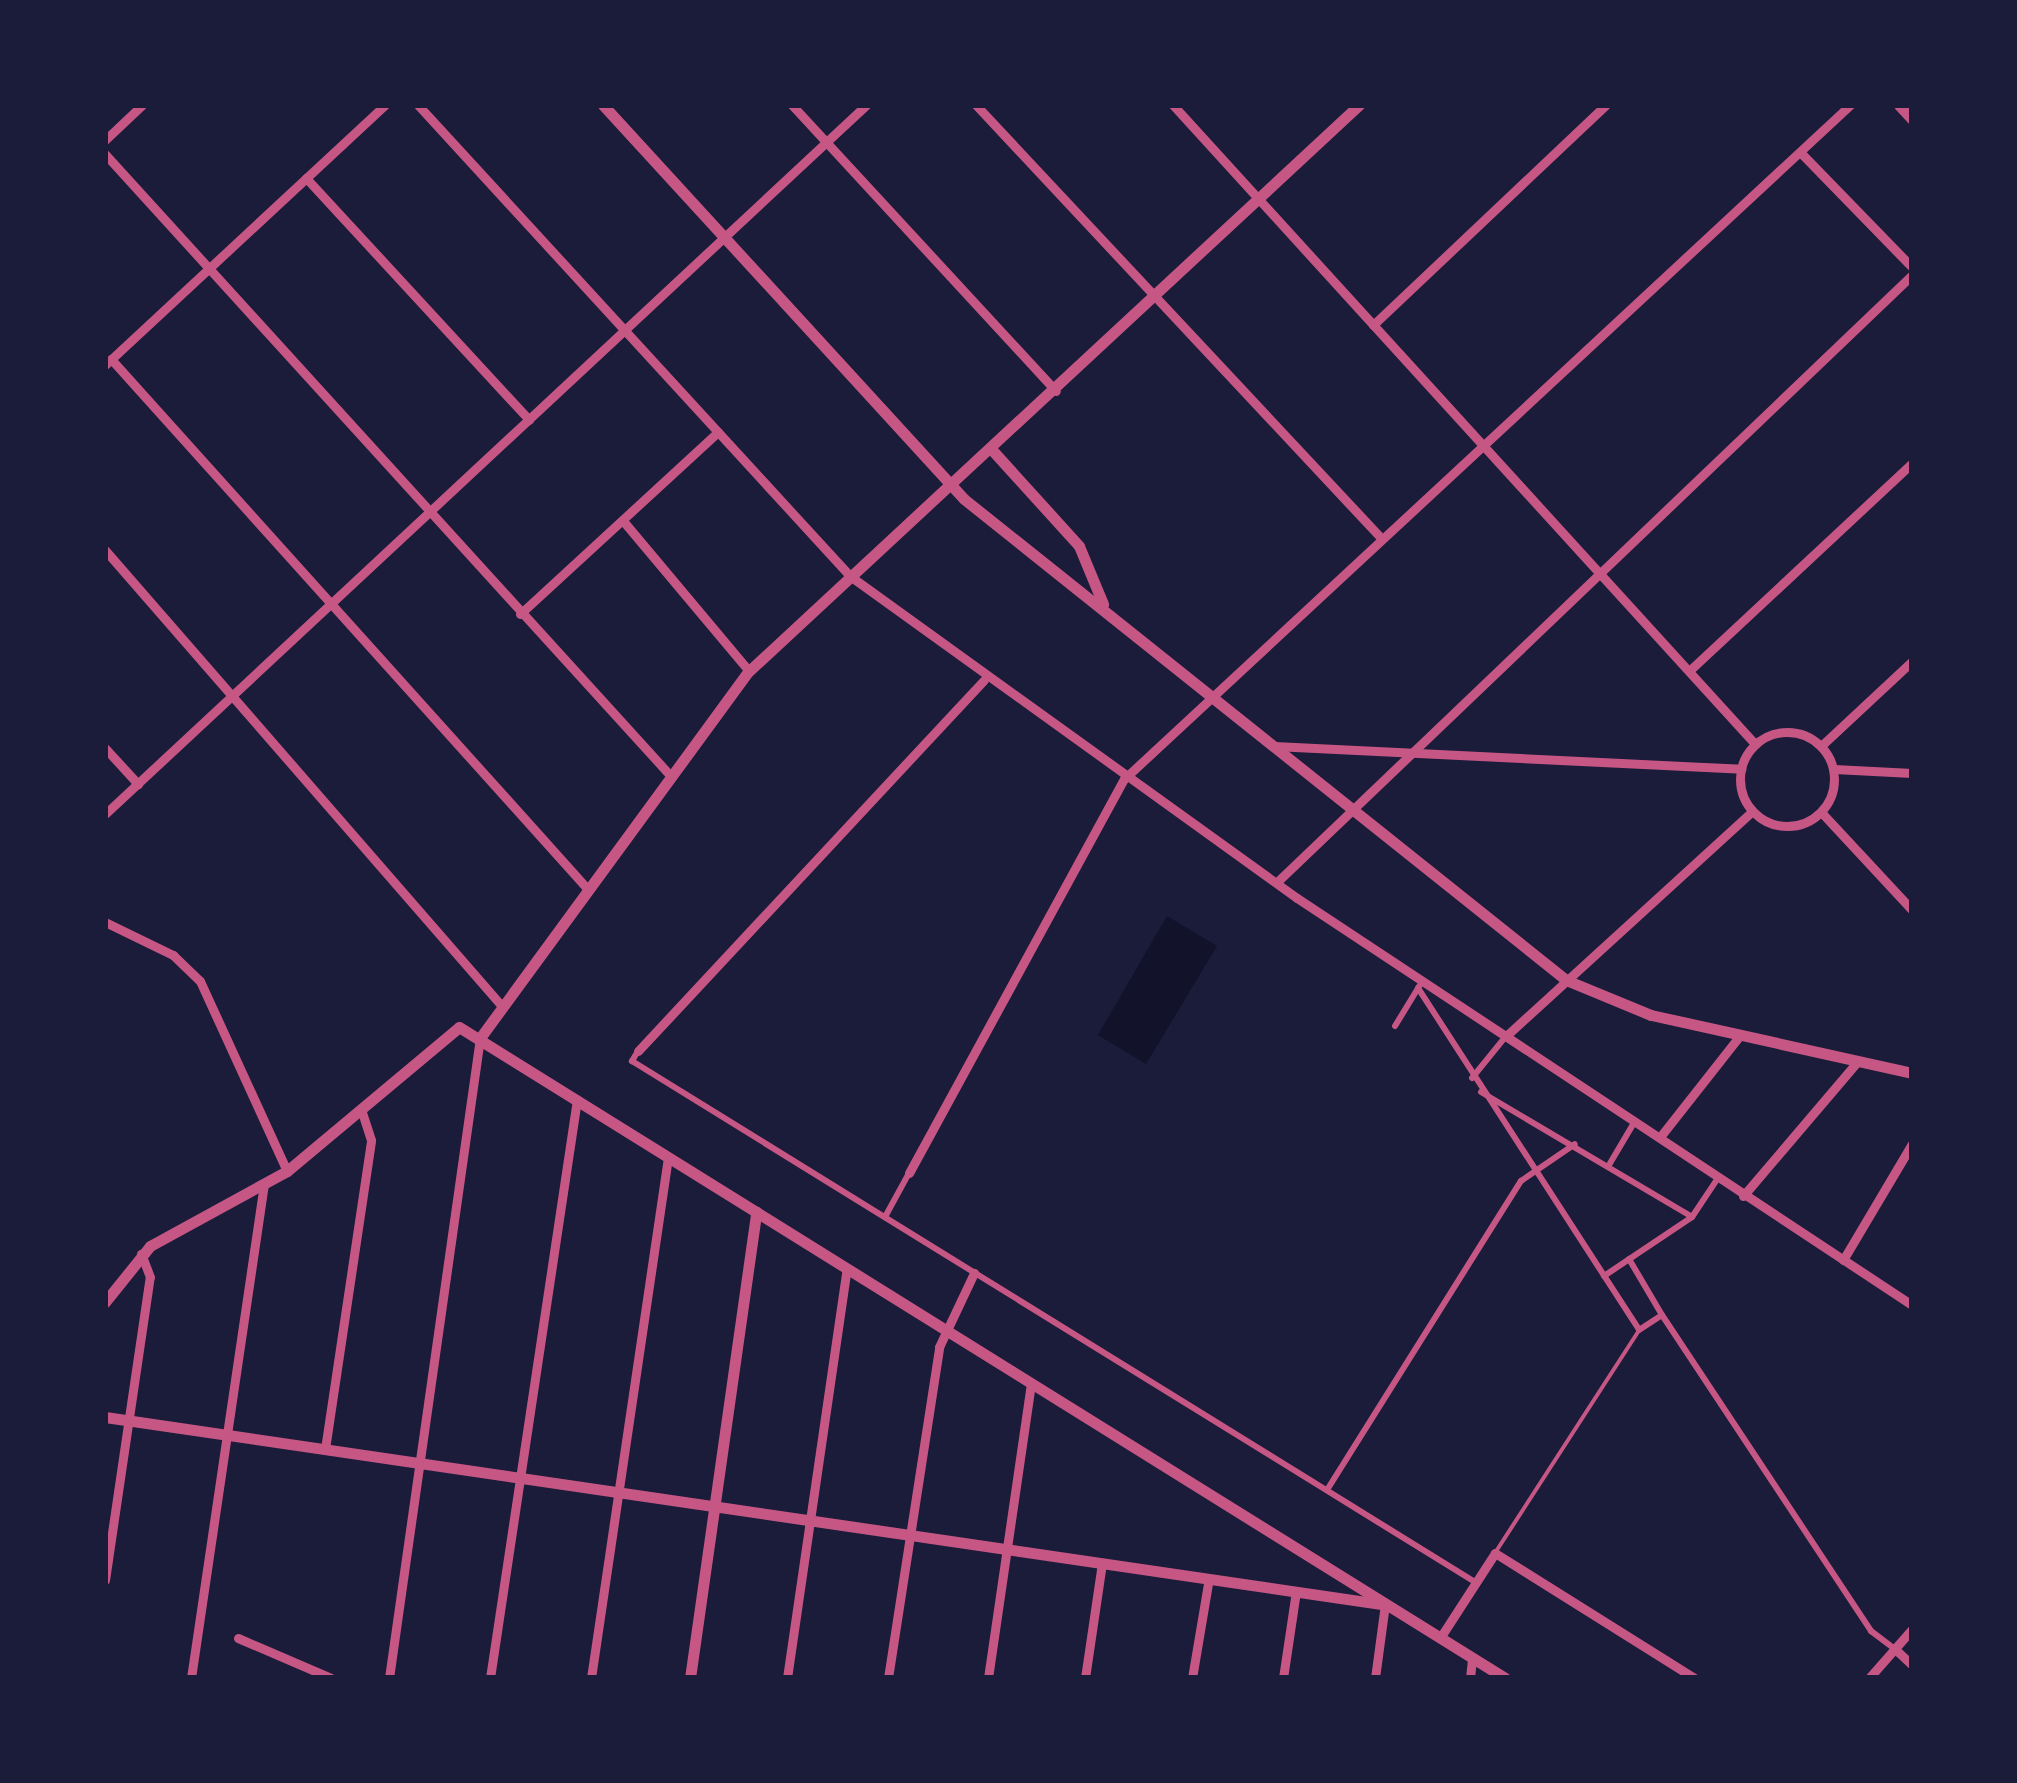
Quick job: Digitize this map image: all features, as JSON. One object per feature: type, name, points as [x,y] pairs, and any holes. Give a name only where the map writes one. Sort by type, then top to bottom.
[{"type":"street","points":[[105,140],[142,105]]},
{"type":"street","points":[[385,105],[108,362],[332,603],[586,886]]},
{"type":"street","points":[[418,105],[850,576],[984,680],[1420,985],[1506,1036],[1912,1304]]},
{"type":"street","points":[[603,105],[951,486],[1215,694],[1347,809],[1566,980],[1738,1038],[1912,1073]]},
{"type":"street","points":[[792,105],[1056,391]]},
{"type":"street","points":[[105,814],[866,105]]},
{"type":"street","points":[[976,105],[1382,539]]},
{"type":"street","points":[[1173,105],[1755,744]]},
{"type":"street","points":[[389,1678],[480,1038],[668,774],[749,672],[850,576],[993,451],[1359,105]]},
{"type":"street","points":[[1373,325],[1606,105]]},
{"type":"street","points":[[885,1217],[1124,779],[1850,105]]},
{"type":"street","points":[[1899,105],[1912,119]]},
{"type":"street","points":[[1277,882],[1347,809],[1912,271],[1800,152]]},
{"type":"street","points":[[105,154],[668,774]]},
{"type":"street","points":[[306,178],[529,420]]},
{"type":"street","points":[[520,614],[718,432]]},
{"type":"street","points":[[993,451],[1079,546],[1104,608]]},
{"type":"street","points":[[1689,671],[1912,462]]},
{"type":"street","points":[[624,522],[749,672]]},
{"type":"street","points":[[105,550],[501,1005]]},
{"type":"street","points":[[1822,746],[1912,660]]},
{"type":"street","points":[[984,680],[632,1060],[1475,1582]]},
{"type":"street","points":[[1752,811],[1740,769],[1755,744],[1796,732],[1822,746],[1834,769],[1821,812]]},
{"type":"street","points":[[1271,746],[1740,769]]},
{"type":"street","points":[[105,748],[138,784]]},
{"type":"street","points":[[1834,769],[1912,772]]},
{"type":"street","points":[[1752,811],[1786,826],[1821,812]]},
{"type":"street","points":[[1472,1078],[1506,1036],[1752,811]]},
{"type":"street","points":[[1821,812],[1912,910]]},
{"type":"street","points":[[105,922],[173,955],[200,981],[287,1170]]},
{"type":"street","points":[[1395,1026],[1420,985]]},
{"type":"street","points":[[1420,985],[1472,1078],[1639,1330],[1662,1315]]},
{"type":"street","points":[[105,1302],[141,1254],[287,1170],[362,1112],[449,1029],[480,1038],[1504,1678]]},
{"type":"street","points":[[1660,1137],[1738,1038]]},
{"type":"street","points":[[1743,1196],[1857,1062]]},
{"type":"street","points":[[1481,1092],[1575,1144],[1692,1217]]},
{"type":"street","points":[[490,1678],[577,1100]]},
{"type":"street","points":[[324,1449],[371,1140],[362,1112]]},
{"type":"street","points":[[1609,1165],[1636,1121]]},
{"type":"street","points":[[1327,1490],[1521,1182],[1575,1144]]},
{"type":"street","points":[[1843,1260],[1912,1144]]},
{"type":"street","points":[[591,1678],[668,1157]]},
{"type":"street","points":[[1604,1276],[1692,1217],[1718,1178]]},
{"type":"street","points":[[192,1678],[264,1186]]},
{"type":"street","points":[[690,1678],[756,1212]]},
{"type":"street","points":[[105,1580],[150,1277],[141,1254]]},
{"type":"street","points":[[1630,1259],[1662,1315],[1871,1631],[1912,1666]]},
{"type":"street","points":[[788,1678],[847,1270]]},
{"type":"street","points":[[888,1678],[945,1330],[974,1273]]},
{"type":"street","points":[[988,1678],[1031,1385]]},
{"type":"street","points":[[105,1417],[1385,1604]]},
{"type":"street","points":[[1440,1638],[1495,1552],[1694,1678]]},
{"type":"street","points":[[1086,1678],[1102,1563]]},
{"type":"street","points":[[1192,1678],[1209,1578]]},
{"type":"street","points":[[1284,1678],[1296,1591]]},
{"type":"street","points":[[1375,1678],[1385,1604]]},
{"type":"street","points":[[1869,1678],[1912,1629]]},
{"type":"street","points":[[238,1638],[330,1678]]},
{"type":"street","points":[[1470,1678],[1472,1658]]},
{"type":"lane","points":[[1495,1552],[1639,1330]]},
{"type":"shaded area","points":[[1167,916],[1217,946],[1146,1064],[1098,1035]]}]
